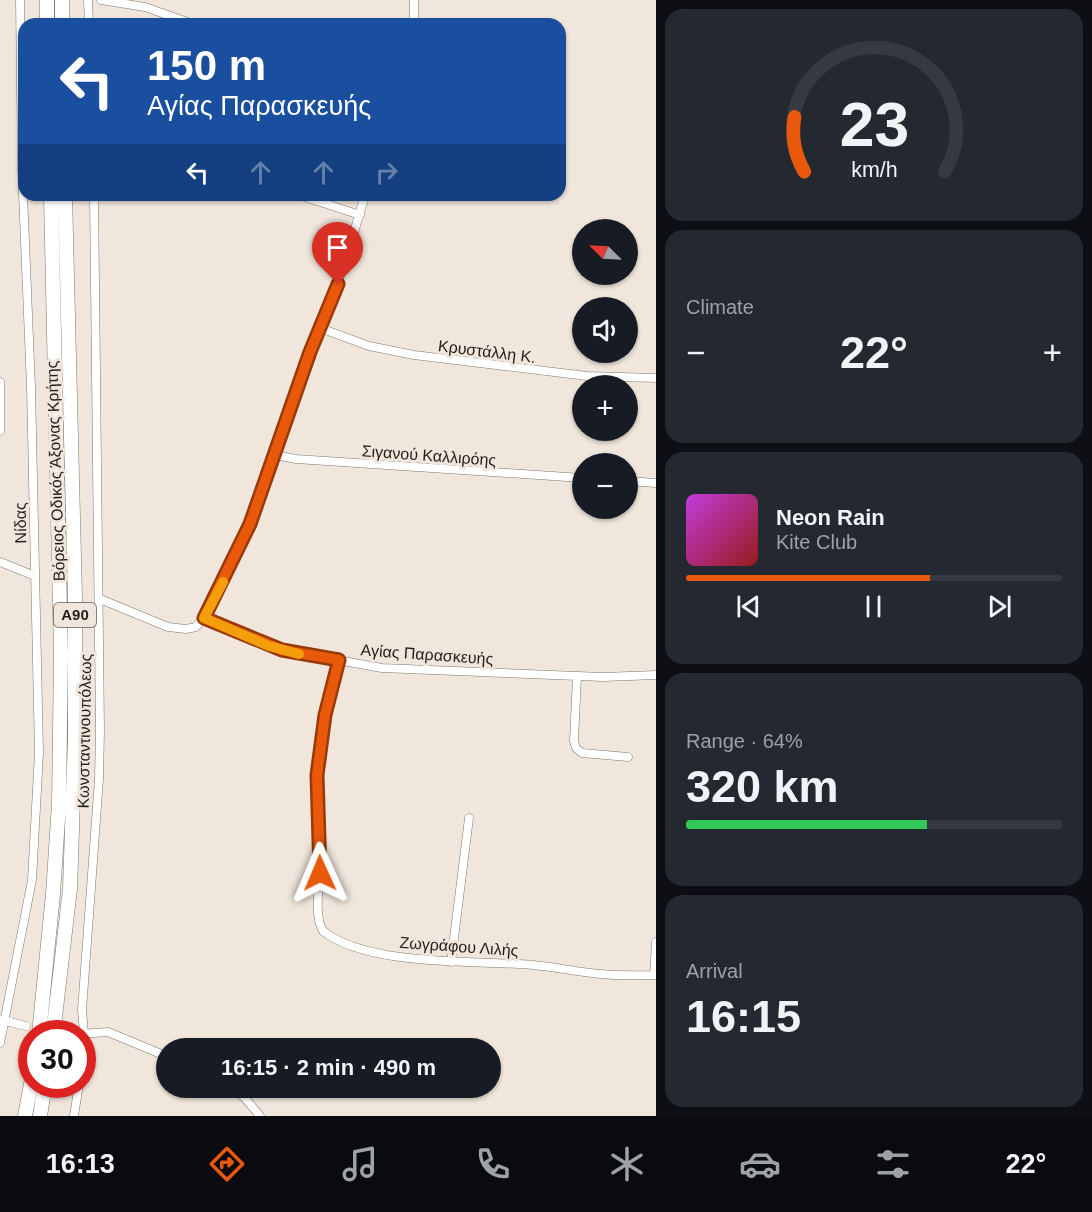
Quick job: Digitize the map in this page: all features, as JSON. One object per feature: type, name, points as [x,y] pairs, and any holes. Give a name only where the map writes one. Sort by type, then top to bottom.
[{"type":"highway","points":[[46,0],[47,18]]},
{"type":"highway","points":[[62,0],[62,18]]},
{"type":"highway","name":"Βόρειος Οδικός Άξονας Κρήτης","points":[[40,1020],[54,883],[60,755],[61,655],[51,201]]},
{"type":"highway","name":"Βόρειος Οδικός Άξονας Κρήτης","points":[[55,1020],[70,889],[75,738],[75,598],[65,201]]},
{"type":"highway","points":[[25,1116],[28,1098]]},
{"type":"highway","points":[[40,1116],[43,1098]]},
{"type":"street","name":"Νίδας","points":[[20,0],[20,18]]},
{"type":"street","points":[[88,0],[89,18]]},
{"type":"street","points":[[101,0],[155,10],[177,18]]},
{"type":"street","points":[[414,0],[414,18]]},
{"type":"street","name":"Νίδας","points":[[0,1043],[2,1020],[32,880],[39,753],[31,387],[23,201]]},
{"type":"street","name":"Κωνσταντινουπόλεως","points":[[82,1020],[99,770],[100,599],[94,201]]},
{"type":"street","points":[[316,201],[360,216]]},
{"type":"street","points":[[100,599],[176,628],[196,627],[204,618],[250,524],[344,266],[364,201]]},
{"type":"street","name":"Κρυστάλλη Κ.","points":[[320,328],[369,346],[414,355],[587,376],[656,378]]},
{"type":"street","points":[[0,382],[0,430]]},
{"type":"street","name":"Σιγανού Καλλιρόης","points":[[275,455],[308,460],[572,477]]},
{"type":"street","points":[[638,482],[656,483]]},
{"type":"street","points":[[0,562],[35,576]]},
{"type":"street","name":"Αγίας Παρασκευής","points":[[204,618],[282,650],[382,668],[577,676],[656,675]]},
{"type":"street","name":"Ζωγράφου Λιλής","points":[[339,660],[323,723],[317,775],[321,859],[318,916],[320,926],[330,936],[369,950],[412,958],[535,965],[610,975],[655,975]]},
{"type":"street","points":[[577,676],[574,741],[576,748],[582,753],[628,757]]},
{"type":"street","points":[[451,962],[469,818]]},
{"type":"street","points":[[655,975],[656,942]]},
{"type":"street","points":[[2,1020],[18,1024]]},
{"type":"street","points":[[96,1032],[108,1032],[156,1052]]},
{"type":"street","points":[[74,1116],[77,1098]]},
{"type":"street","points":[[245,1098],[260,1116]]},
{"type":"slow traffic","points":[[223,582],[204,618],[269,646],[299,654]]},
{"type":"route","points":[[320,873],[316,802],[317,775],[325,715],[339,660],[304,655],[269,646],[204,618],[250,524],[310,352],[338,284]]}]
